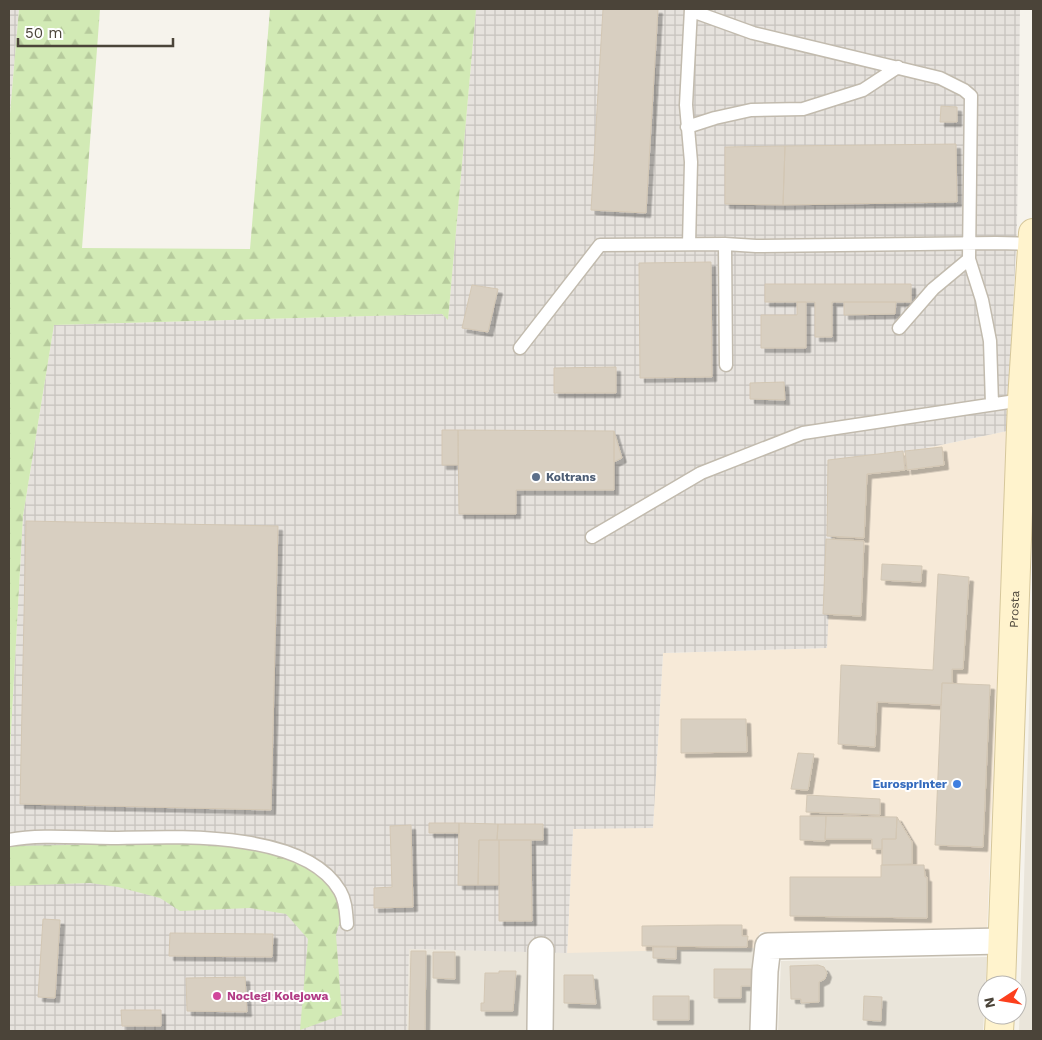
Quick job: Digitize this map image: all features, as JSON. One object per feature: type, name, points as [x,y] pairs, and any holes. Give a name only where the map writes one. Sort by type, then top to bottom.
[{"type":"main road","name":"Prosta","points":[[1001,975],[1022,400],[1033,239]]},
{"type":"street","points":[[763,1031],[765,971],[768,946],[1002,941]]},
{"type":"street","points":[[540,1031],[541,950]]},
{"type":"lane","points":[[689,244],[691,162],[686,106],[691,10],[753,33],[940,78],[964,90],[971,96],[969,259],[982,300],[990,341],[992,404]]},
{"type":"lane","points":[[687,127],[715,118],[751,110],[803,109],[863,90],[898,67]]},
{"type":"lane","points":[[520,348],[600,245],[725,244],[756,246],[969,243],[1033,239]]},
{"type":"lane","points":[[725,244],[726,365]]},
{"type":"lane","points":[[899,328],[933,288],[969,259]]},
{"type":"lane","points":[[592,537],[701,473],[803,433],[1022,400]]},
{"type":"lane","points":[[9,840],[190,837],[259,844],[286,852],[308,862],[329,876],[341,893],[346,906],[347,924]]},
{"type":"shaded area","points":[[9,9],[19,9],[9,125]]},
{"type":"shaded area","points":[[476,9],[1020,9],[1017,226],[1007,431],[836,467],[827,648],[663,653],[653,828],[573,829],[567,953],[409,949],[407,1031],[9,1031],[9,877],[18,865],[9,839],[9,768],[23,516],[54,325],[442,314],[448,319]]},
{"type":"shaded area","points":[[1007,431],[987,931],[760,932],[755,948],[567,953],[573,828],[653,828],[663,653],[826,648],[836,467]]},
{"type":"shaded area","points":[[1033,584],[1033,1031],[1019,1031],[1019,1025],[1027,1025],[1027,975],[1021,975]]},
{"type":"shaded area","points":[[755,948],[754,1031],[551,1031],[552,952]]},
{"type":"shaded area","points":[[409,949],[529,951],[528,1031],[407,1031]]},
{"type":"shaded area","points":[[987,957],[986,975],[977,975],[977,1025],[983,1025],[983,1031],[778,1031],[781,961]]},
{"type":"green space","points":[[19,9],[100,9],[82,248],[250,249],[270,9],[476,9],[448,320],[442,314],[54,325],[23,516],[9,768],[9,125]]},
{"type":"green space","points":[[182,843],[254,849],[296,856],[330,884],[342,914],[336,935],[342,1015],[300,1030],[308,939],[286,914],[250,908],[180,911],[160,898],[118,887],[90,883],[9,886],[9,847],[11,846]]},
{"type":"building","points":[[603,9],[658,9],[646,213],[591,210]]},
{"type":"building","points":[[941,106],[957,107],[957,122],[940,122]]},
{"type":"building","points":[[956,144],[957,202],[783,205],[785,146]]},
{"type":"building","points":[[785,146],[783,205],[725,204],[725,147]]},
{"type":"building","points":[[711,262],[712,377],[640,378],[639,263]]},
{"type":"building","points":[[765,284],[911,284],[911,302],[832,302],[832,337],[815,337],[815,302],[765,302]]},
{"type":"building","points":[[472,285],[498,289],[488,332],[462,328]]},
{"type":"building","points":[[797,302],[806,302],[806,348],[761,348],[761,315],[797,315]]},
{"type":"building","points":[[844,302],[896,302],[895,314],[844,315]]},
{"type":"building","points":[[616,367],[616,393],[554,393],[554,368]]},
{"type":"building","points":[[784,382],[785,400],[750,399],[750,383]]},
{"type":"building","points":[[442,430],[458,430],[458,465],[442,465]]},
{"type":"building","name":"Koltrans","points":[[458,430],[614,431],[614,490],[516,490],[516,514],[459,514]]},
{"type":"building","points":[[614,431],[622,458],[614,462]]},
{"type":"building","points":[[942,447],[944,465],[907,470],[905,451]]},
{"type":"building","points":[[903,451],[905,470],[867,474],[864,538],[827,536],[828,460]]},
{"type":"building","points":[[26,521],[278,526],[271,810],[20,804]]},
{"type":"building","points":[[826,539],[864,541],[861,616],[823,614]]},
{"type":"building","points":[[882,564],[922,566],[921,582],[881,580]]},
{"type":"building","points":[[938,574],[969,577],[963,669],[952,669],[952,683],[942,683],[941,705],[877,702],[875,747],[838,744],[841,665],[933,670]]},
{"type":"building","points":[[942,683],[990,685],[983,847],[935,845]]},
{"type":"building","points":[[681,719],[746,719],[747,752],[681,753]]},
{"type":"building","points":[[798,753],[814,754],[808,790],[791,789]]},
{"type":"building","points":[[807,795],[880,799],[880,815],[806,812]]},
{"type":"building","points":[[800,816],[826,816],[825,841],[800,840]]},
{"type":"building","points":[[826,816],[897,817],[896,839],[882,839],[882,849],[872,849],[872,839],[825,839]]},
{"type":"building","points":[[897,817],[912,842],[912,864],[882,865],[882,839],[896,839]]},
{"type":"building","points":[[429,823],[459,823],[459,833],[429,833]]},
{"type":"building","points":[[459,823],[498,824],[497,840],[479,840],[478,885],[458,885]]},
{"type":"building","points":[[498,824],[543,824],[543,840],[497,840]]},
{"type":"building","points":[[411,825],[413,907],[374,908],[374,888],[392,887],[390,826]]},
{"type":"building","points":[[479,840],[499,840],[499,885],[478,885]]},
{"type":"building","points":[[499,840],[531,840],[532,921],[499,921]]},
{"type":"building","points":[[881,865],[924,865],[925,877],[927,877],[927,918],[790,916],[790,877],[881,877]]},
{"type":"building","points":[[43,919],[60,920],[55,998],[38,997]]},
{"type":"building","points":[[742,925],[742,936],[748,936],[747,947],[642,946],[642,926]]},
{"type":"building","points":[[170,933],[273,934],[272,957],[169,956]]},
{"type":"building","points":[[653,947],[676,947],[676,959],[653,958]]},
{"type":"building","points":[[411,951],[426,951],[425,1031],[409,1031]]},
{"type":"building","points":[[433,952],[455,952],[455,979],[433,978]]},
{"type":"building","points":[[818,965],[824,967],[827,973],[825,979],[819,982],[819,1002],[801,1003],[801,999],[791,999],[790,966]]},
{"type":"building","points":[[714,969],[751,969],[751,986],[741,986],[741,998],[714,998]]},
{"type":"building","points":[[499,971],[516,971],[513,1011],[481,1011],[481,1003],[484,1003],[485,973],[499,973]]},
{"type":"building","points":[[564,975],[593,975],[596,1004],[564,1003]]},
{"type":"building","name":"Noclegi Kolejowa","points":[[245,977],[247,1012],[187,1011],[186,978]]},
{"type":"building","points":[[653,996],[689,996],[689,1020],[653,1020]]},
{"type":"building","points":[[864,996],[882,997],[881,1021],[863,1020]]},
{"type":"building","points":[[121,1010],[161,1010],[161,1026],[122,1026]]},
{"type":"place","name":"Koltrans","points":[[536,477]]},
{"type":"place","name":"Eurosprinter","points":[[957,784]]},
{"type":"place","name":"Noclegi Kolejowa","points":[[217,996]]}]
